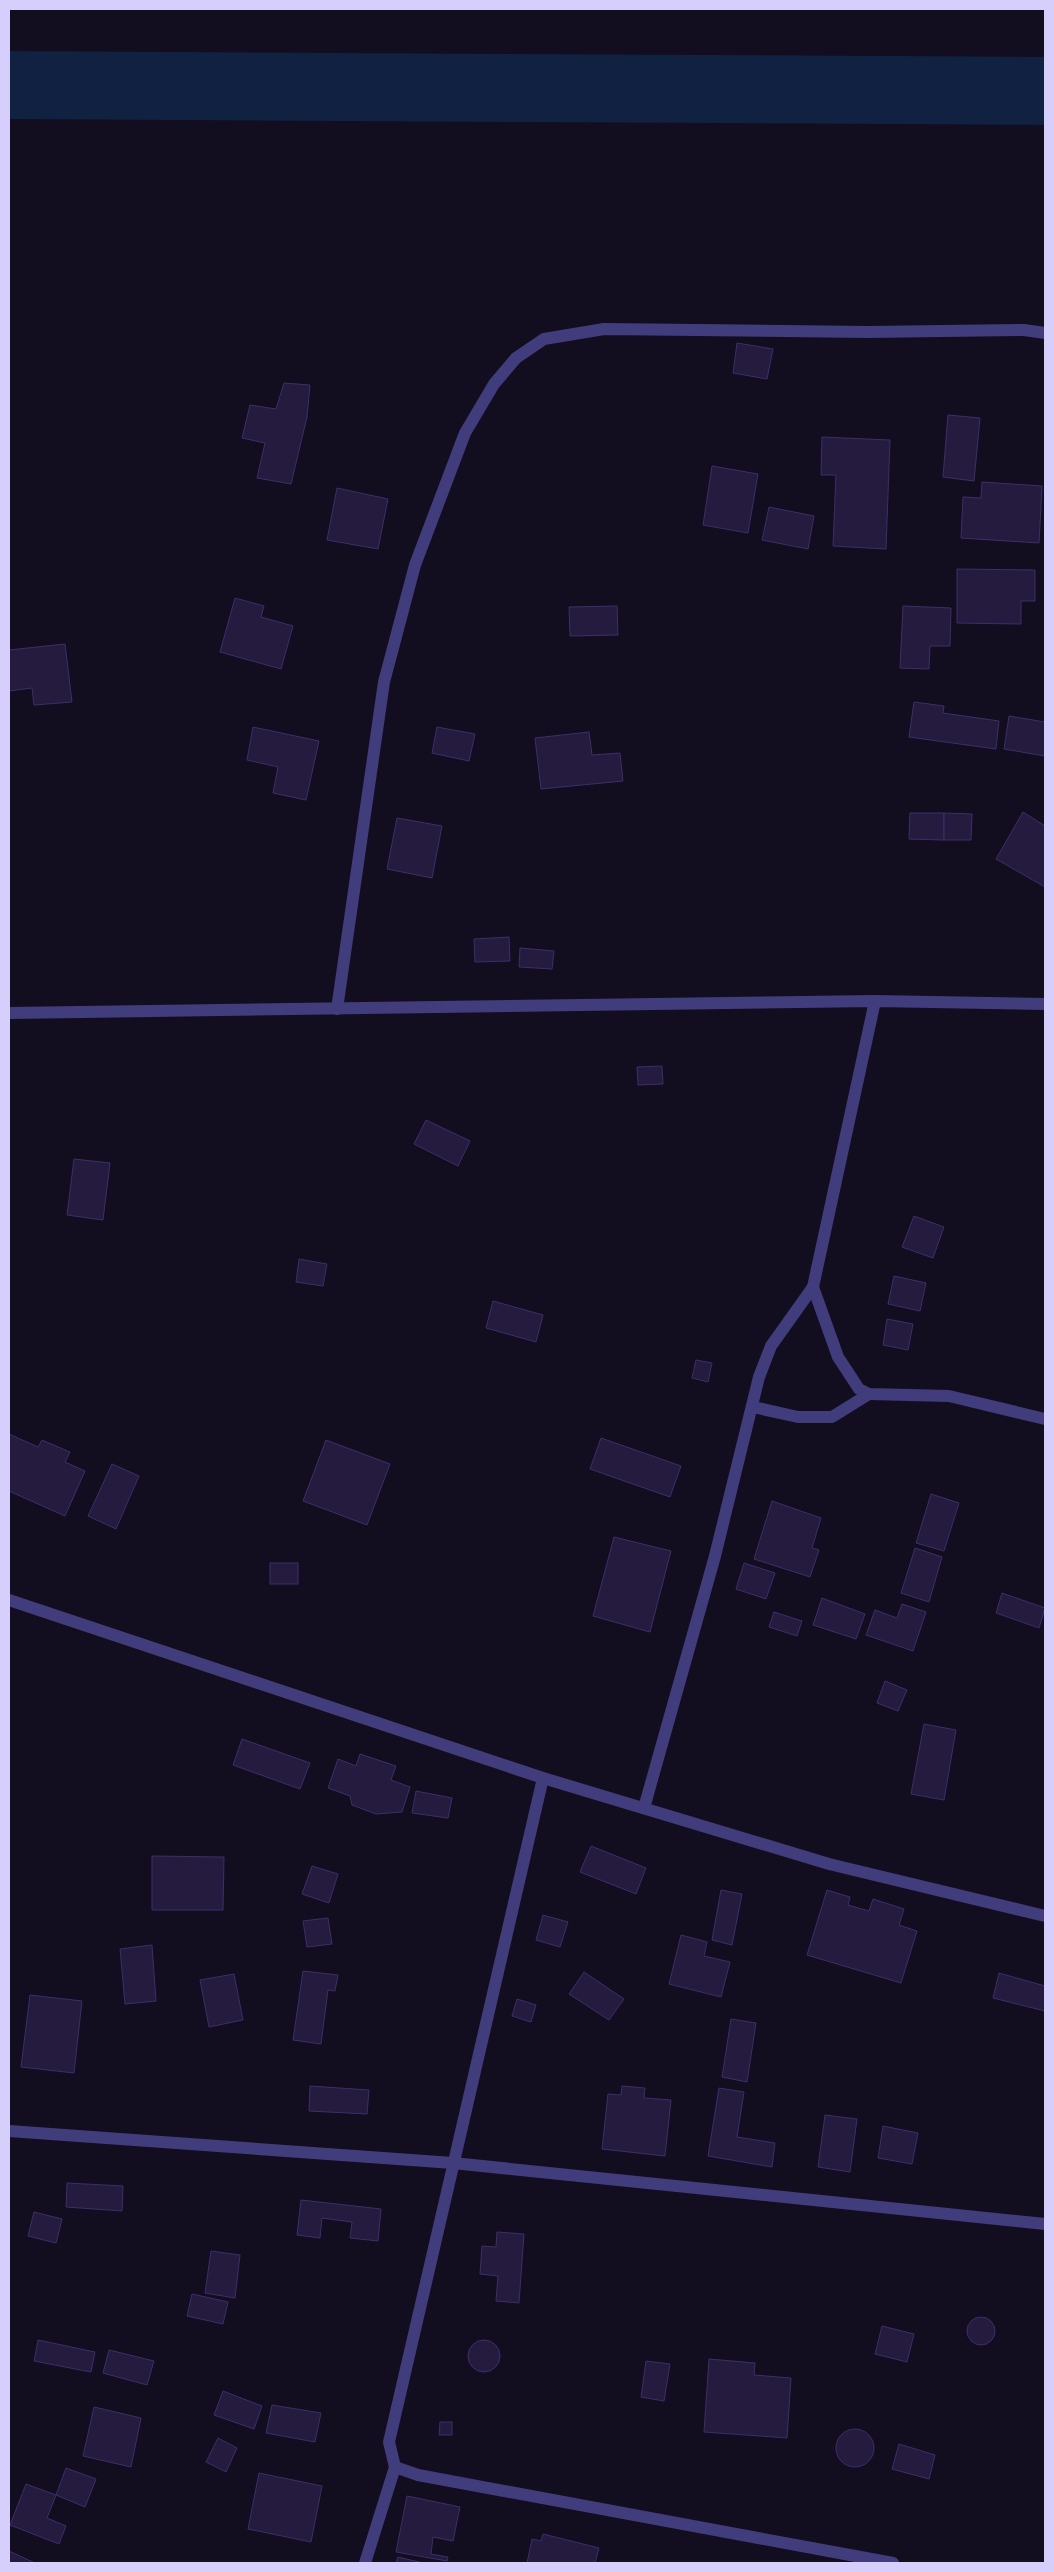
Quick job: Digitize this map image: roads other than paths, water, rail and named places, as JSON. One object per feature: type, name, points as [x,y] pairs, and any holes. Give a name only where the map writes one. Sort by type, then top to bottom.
[{"type":"street","points":[[337,1009],[384,682],[415,565],[465,433],[494,384],[516,358],[544,339],[604,329],[859,332],[1024,330],[1045,333]]},
{"type":"street","points":[[644,1808],[715,1556],[753,1407],[758,1377],[771,1346],[813,1287],[875,1001]]},
{"type":"street","points":[[9,1013],[875,1001],[1045,1004]]},
{"type":"street","points":[[813,1287],[838,1357],[858,1388],[869,1394],[949,1396],[1045,1419]]},
{"type":"street","points":[[753,1407],[798,1417],[832,1417],[869,1394]]},
{"type":"street","points":[[9,1600],[543,1778],[829,1864],[1045,1916]]},
{"type":"street","points":[[365,2563],[395,2467],[389,2442],[543,1778]]},
{"type":"street","points":[[9,2131],[453,2163],[1045,2224]]},
{"type":"street","points":[[395,2467],[418,2476],[893,2563]]},
{"type":"waterway","points":[[9,85],[1045,91]]}]
